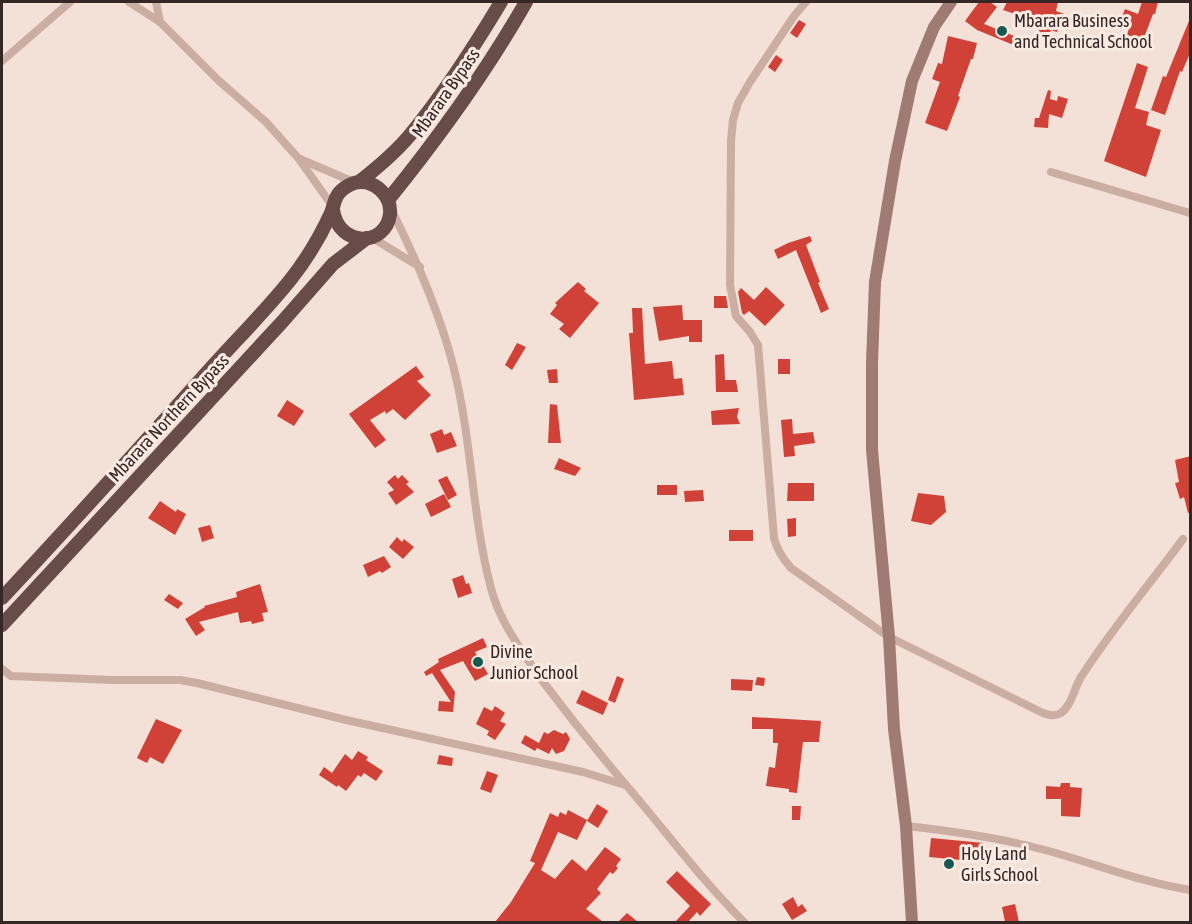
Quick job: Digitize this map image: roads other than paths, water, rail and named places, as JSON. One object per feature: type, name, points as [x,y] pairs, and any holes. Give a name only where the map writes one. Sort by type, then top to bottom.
[{"type":"highway","name":"Mbarara Bypass","points":[[358,182],[385,161],[410,135],[466,58],[501,2]]},
{"type":"highway","name":"Mbarara Bypass","points":[[389,203],[434,144],[484,71],[526,2]]},
{"type":"highway","points":[[2,598],[106,486],[292,278],[333,209],[340,191],[358,182],[371,184],[381,190],[389,203],[388,221],[378,234],[369,238],[357,239],[339,229],[334,220],[333,209]]},
{"type":"highway","name":"Mbarara Northern Bypass","points":[[2,625],[276,329],[333,264],[369,238]]},
{"type":"main road","points":[[912,922],[906,826],[894,729],[889,637],[872,450],[875,282],[895,161],[912,81],[934,27],[951,2]]},
{"type":"street","points":[[2,61],[70,2]]},
{"type":"street","points":[[129,2],[160,22],[218,80],[266,122],[299,159],[333,209]]},
{"type":"street","points":[[156,2],[160,22]]},
{"type":"street","points":[[806,2],[794,16],[738,103],[733,120],[729,187],[730,285],[736,316],[758,345],[774,538],[777,549],[790,568],[889,637],[1043,713],[1058,715],[1070,702],[1078,681],[1090,663],[1183,539]]},
{"type":"street","points":[[299,159],[358,182]]},
{"type":"street","points":[[1051,172],[1191,213]]},
{"type":"street","points":[[389,203],[420,268],[454,369],[468,444],[481,538],[491,588],[498,609],[528,660],[547,686],[627,785],[744,922]]},
{"type":"street","points":[[369,238],[420,268]]},
{"type":"street","points":[[2,669],[11,676],[170,680],[197,683],[346,720],[572,769],[627,785]]},
{"type":"street","points":[[906,826],[967,832],[1006,840],[1148,882],[1191,890]]},
{"type":"place","name":"Mbarara Business and Technical School","points":[[1002,31]]},
{"type":"place","name":"Divine Junior School","points":[[478,662]]},
{"type":"place","name":"Holy Land Girls School","points":[[949,864]]}]
